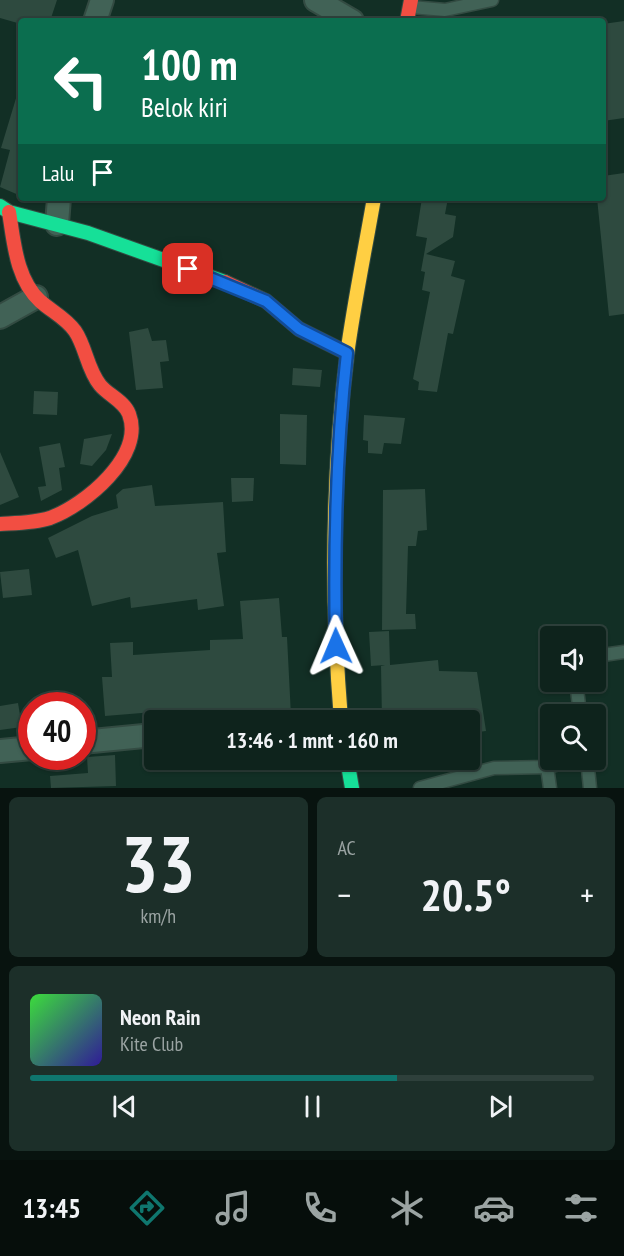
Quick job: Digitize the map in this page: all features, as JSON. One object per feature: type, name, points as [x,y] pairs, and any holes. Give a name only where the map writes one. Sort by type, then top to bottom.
[{"type":"street","points":[[96,18],[102,0]]},
{"type":"street","points":[[316,0],[347,18]]},
{"type":"street","points":[[408,18],[410,3]]},
{"type":"street","points":[[57,224],[59,201]]},
{"type":"street","points":[[340,710],[337,679],[335,582],[339,457],[347,353],[373,201]]},
{"type":"street","points":[[5,209],[57,224],[230,284],[266,301],[299,329],[347,353]]},
{"type":"street","points":[[0,524],[52,517],[93,492],[105,481],[127,451],[132,433],[128,412],[95,376],[81,340],[69,323],[36,297],[21,271],[5,209]]},
{"type":"street","points":[[0,316],[36,297]]},
{"type":"street","points":[[96,740],[144,736]]},
{"type":"street","points":[[0,751],[18,749]]},
{"type":"street","points":[[349,770],[352,788]]},
{"type":"lane","points":[[410,3],[445,10],[492,0]]},
{"type":"lane","points":[[606,655],[624,652]]},
{"type":"lane","points":[[420,788],[494,768],[540,767]]},
{"type":"lane","points":[[547,770],[550,788]]},
{"type":"lane","points":[[588,770],[590,788]]},
{"type":"building","points":[[0,0],[57,0],[51,18],[18,18],[18,23],[0,18]]},
{"type":"building","points":[[624,21],[624,118],[606,121],[606,24]]},
{"type":"building","points":[[18,95],[18,195],[0,187],[10,150],[1,148]]},
{"type":"building","points":[[624,173],[624,314],[609,316],[597,201],[606,201],[606,176]]},
{"type":"building","points":[[422,201],[447,201],[445,214],[456,216],[453,237],[426,254],[455,261],[451,276],[465,280],[453,334],[448,333],[437,392],[418,390],[419,382],[413,379],[430,292],[422,290],[425,272],[421,271],[427,238],[416,236]]},
{"type":"building","points":[[148,328],[152,341],[166,340],[169,361],[160,362],[163,388],[136,390],[129,332]]},
{"type":"building","points":[[293,368],[322,370],[320,387],[292,385]]},
{"type":"building","points":[[34,391],[58,392],[57,415],[33,414]]},
{"type":"building","points":[[280,414],[307,415],[306,465],[280,464]]},
{"type":"building","points":[[364,415],[405,418],[401,444],[384,443],[382,454],[368,453],[368,441],[363,440]]},
{"type":"building","points":[[112,434],[106,450],[92,466],[80,464],[84,439]]},
{"type":"building","points":[[60,443],[65,467],[59,468],[62,490],[41,501],[38,487],[46,486],[39,447]]},
{"type":"building","points":[[0,452],[19,497],[0,505]]},
{"type":"building","points":[[231,478],[254,478],[253,501],[232,502]]},
{"type":"building","points":[[152,485],[155,506],[223,502],[226,552],[217,553],[224,606],[198,610],[197,599],[131,608],[130,597],[92,606],[78,550],[56,558],[48,538],[92,516],[118,508],[116,495],[123,489]]},
{"type":"building","points":[[425,489],[427,530],[418,531],[416,546],[408,546],[406,614],[415,614],[416,629],[382,630],[383,490]]},
{"type":"building","points":[[29,569],[32,595],[3,598],[0,572]]},
{"type":"building","points":[[279,598],[282,637],[287,637],[291,710],[144,710],[144,713],[105,716],[102,677],[112,677],[110,643],[133,642],[133,655],[210,650],[210,640],[243,639],[240,601]]},
{"type":"building","points":[[389,631],[390,665],[438,660],[439,671],[477,672],[486,731],[480,732],[480,710],[382,710],[381,666],[385,665],[371,666],[369,632]]},
{"type":"building","points":[[18,703],[18,728],[0,730],[0,706]]},
{"type":"building","points":[[115,755],[116,786],[51,788],[50,776],[88,773],[88,770],[96,770],[96,756]]},
{"type":"traffic: fast","points":[[0,206],[9,212],[88,233],[225,282]]},
{"type":"traffic: fast","points":[[349,770],[352,788]]},
{"type":"traffic: slow","points":[[340,710],[335,583],[338,446],[347,355],[373,201]]},
{"type":"traffic: jam","points":[[408,18],[411,0]]},
{"type":"traffic: jam","points":[[0,524],[32,522],[50,518],[79,502],[109,477],[128,446],[132,430],[127,409],[103,389],[96,379],[75,331],[63,318],[40,301],[26,282],[17,259],[9,212]]},
{"type":"traffic: jam","points":[[225,282],[266,301],[299,329],[347,353]]},
{"type":"route","points":[[188,269],[230,284],[266,301],[282,312],[299,329],[347,353],[338,469],[336,646]]}]
